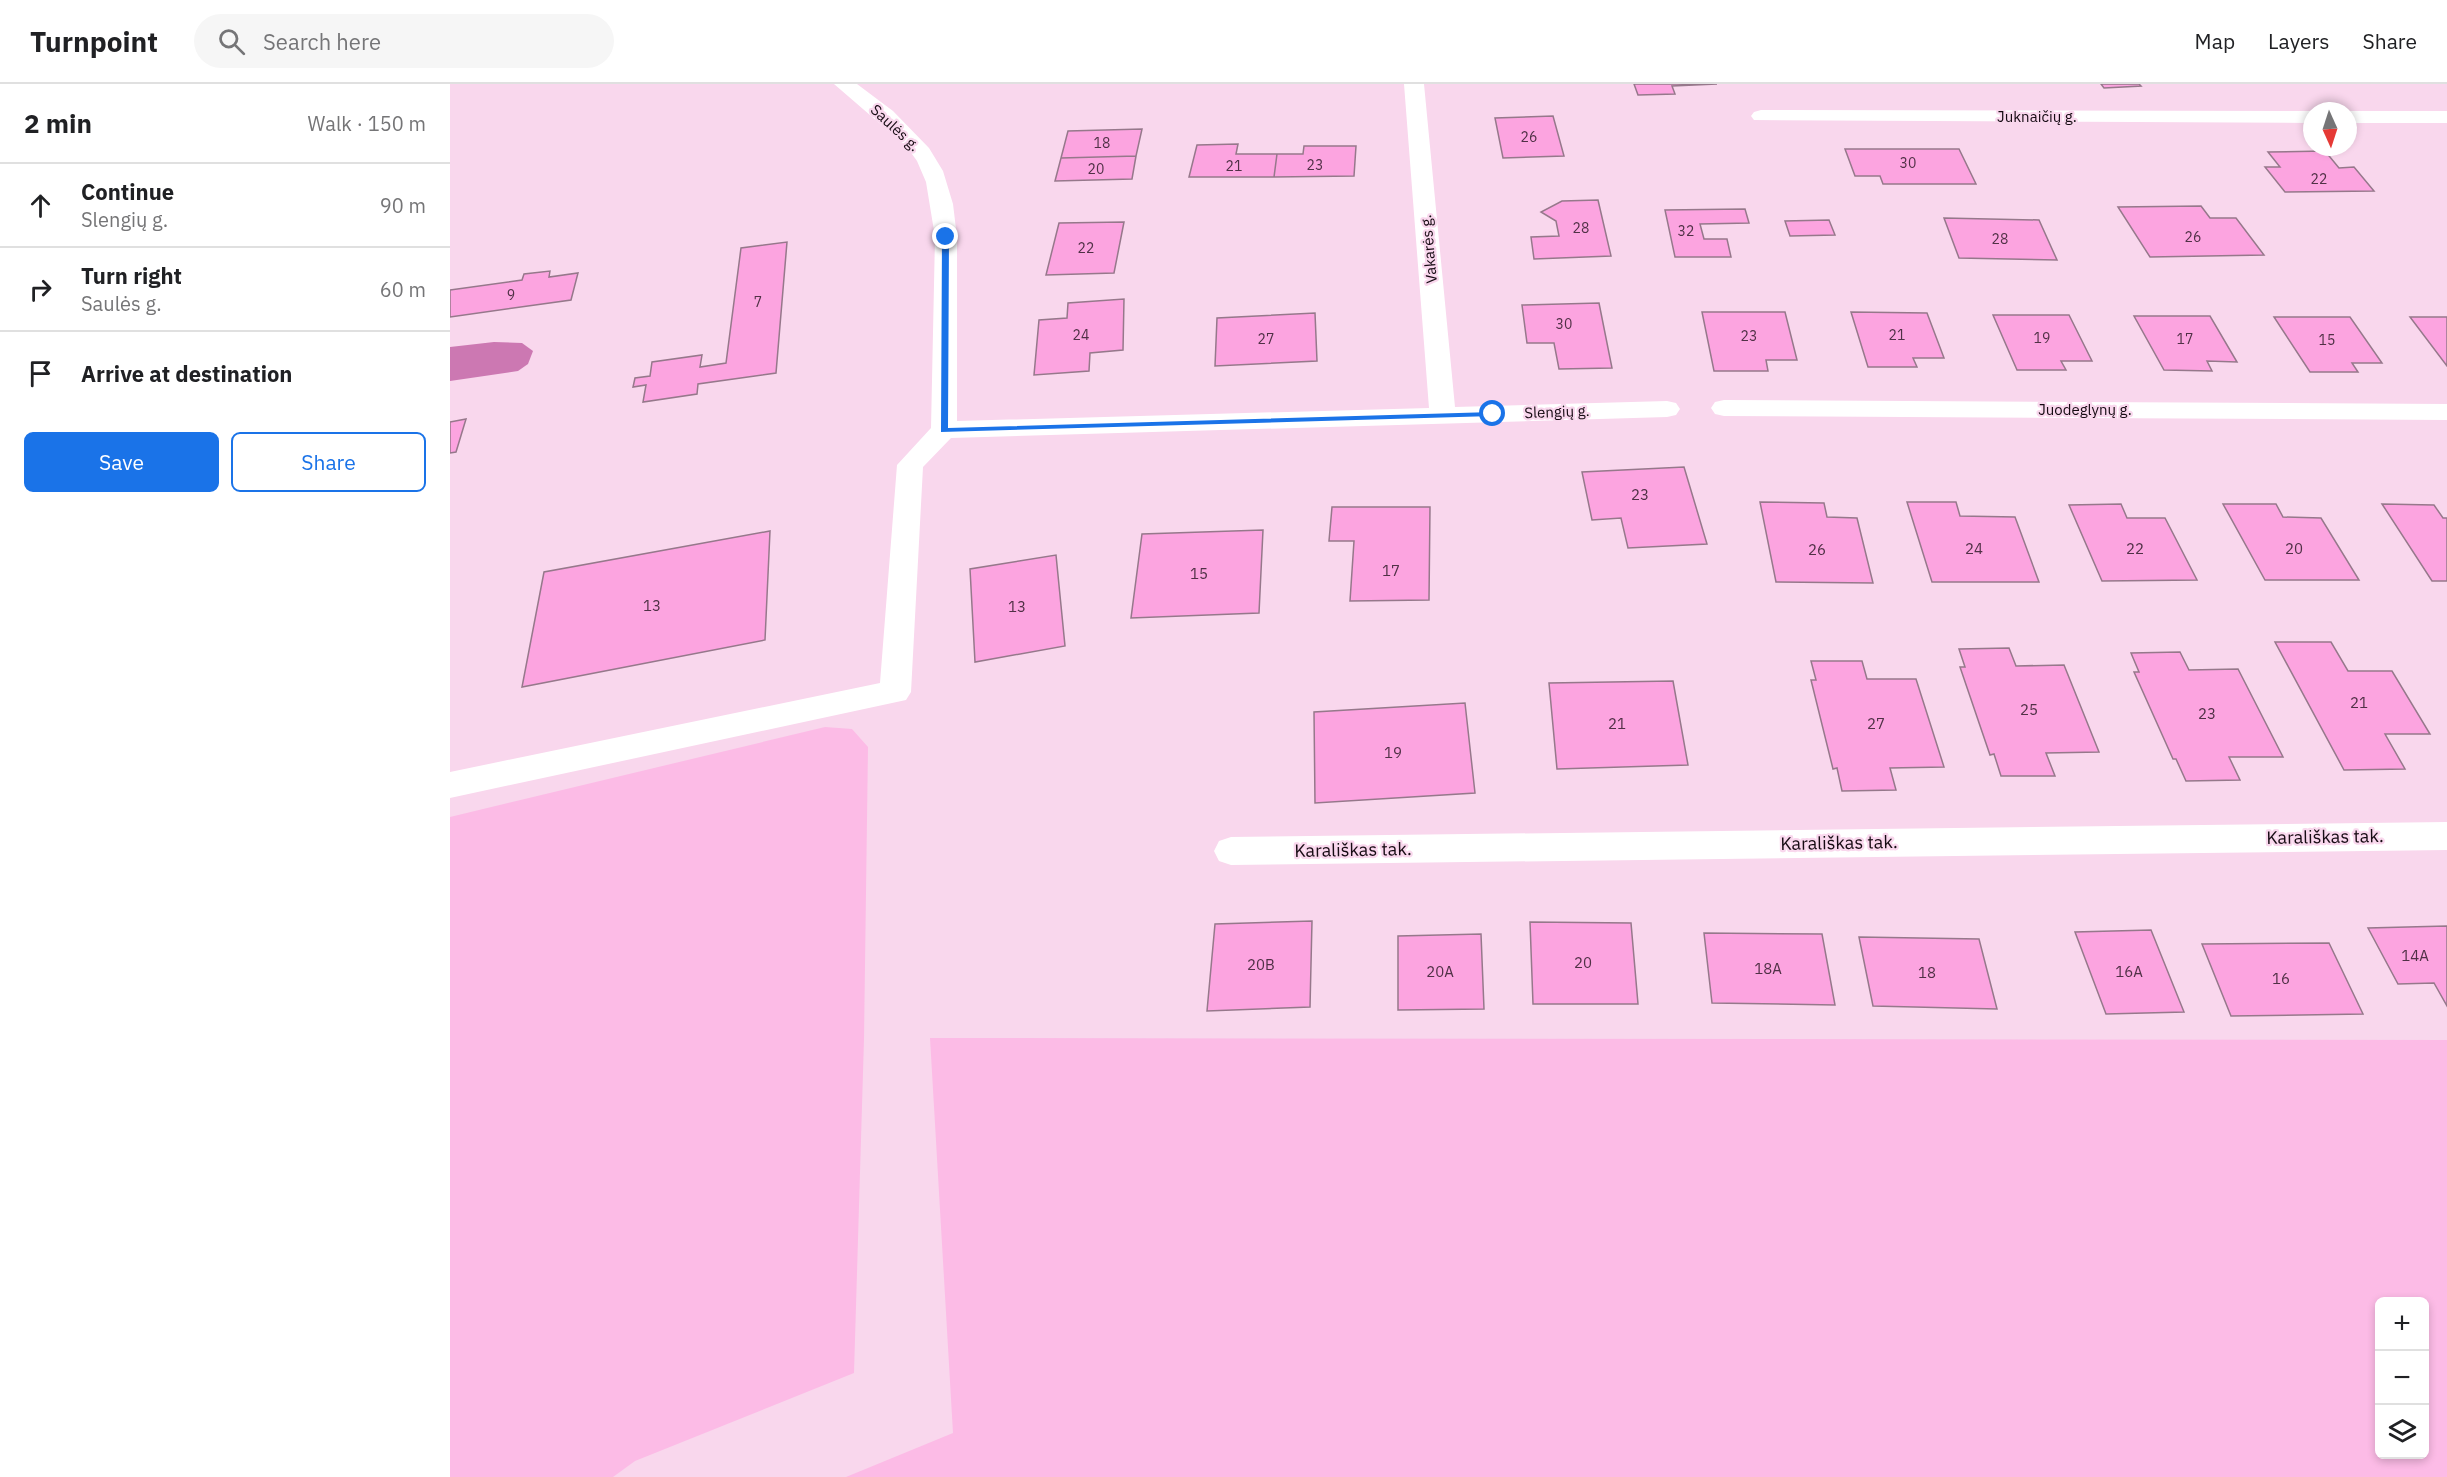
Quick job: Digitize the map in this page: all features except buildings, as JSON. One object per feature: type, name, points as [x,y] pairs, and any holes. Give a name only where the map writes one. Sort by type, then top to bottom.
[{"type":"street","name":"Saulės g.","points":[[844,84],[923,153],[943,208],[946,237],[944,430]]},
{"type":"street","name":"Vakarės g.","points":[[1414,84],[1443,415]]},
{"type":"street","name":"Juknaičių g.","points":[[1761,116],[2303,117]]},
{"type":"street","points":[[2357,117],[2447,117]]},
{"type":"street","name":"Juodeglynų g.","points":[[1724,408],[2447,412]]},
{"type":"street","name":"Slengių g.","points":[[944,430],[1667,409]]},
{"type":"street","points":[[450,785],[895,692],[910,465],[944,430]]},
{"type":"street","name":"Karališkas tak.","points":[[1232,851],[2447,836]]},
{"type":"shaded area","points":[[494,342],[522,343],[533,351],[528,364],[518,371],[450,381],[450,347]]},
{"type":"shaded area","points":[[825,727],[852,729],[868,747],[864,1039],[854,1373],[635,1461],[613,1477],[450,1477],[450,817]]},
{"type":"shaded area","points":[[930,1038],[2447,1040],[2447,1477],[846,1477],[953,1433]]},
{"type":"route","points":[[946,237],[944,430],[1493,414]]}]
